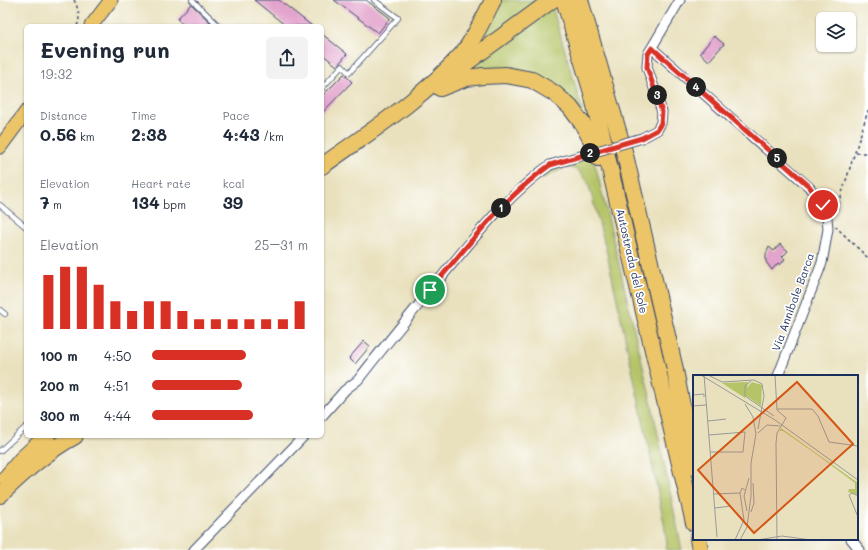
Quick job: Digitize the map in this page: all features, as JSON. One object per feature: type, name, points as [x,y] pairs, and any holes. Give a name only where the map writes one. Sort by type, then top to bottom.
[{"type":"highway","points":[[324,165],[394,115],[440,76],[464,52],[493,0]]},
{"type":"highway","points":[[415,98],[458,69],[552,0]]},
{"type":"highway","name":"Autostrada del Sole","points":[[564,0],[592,93],[693,519]]},
{"type":"highway","name":"Autostrada del Sole","points":[[580,0],[625,156],[674,365],[693,462]]},
{"type":"highway","points":[[591,0],[615,94],[625,156]]},
{"type":"highway","points":[[324,176],[440,88],[458,69]]},
{"type":"highway","points":[[440,88],[466,78],[506,75],[532,80],[554,93],[570,107],[582,123],[591,139],[624,227]]},
{"type":"highway","points":[[0,484],[43,438]]},
{"type":"highway","points":[[0,495],[35,463],[71,438]]},
{"type":"highway","points":[[698,540],[700,550]]},
{"type":"highway","points":[[708,540],[711,550]]},
{"type":"main road","points":[[93,24],[111,0]]},
{"type":"main road","points":[[0,147],[24,115]]},
{"type":"street","points":[[324,414],[345,390],[358,380],[457,258],[502,207],[540,172],[550,165],[642,138],[657,130],[661,123],[662,112],[647,67],[648,54],[680,0]]},
{"type":"street","name":"Via Annibale Barca","points":[[652,48],[809,186],[823,205],[827,218],[828,229],[822,263],[778,375]]},
{"type":"street","points":[[194,550],[302,438]]},
{"type":"street","points":[[852,540],[860,550]]},
{"type":"lane","points":[[192,0],[217,24]]},
{"type":"lane","points":[[324,86],[342,66],[349,72],[398,18],[374,0]]},
{"type":"lane","points":[[0,205],[24,225]]},
{"type":"lane","points":[[0,310],[5,314]]},
{"type":"lane","points":[[0,451],[24,429]]},
{"type":"path","points":[[74,0],[79,14],[80,21],[78,24]]},
{"type":"path","points":[[868,111],[836,212],[827,218],[868,258]]},
{"type":"path","points":[[855,154],[868,153]]},
{"type":"green space","points":[[501,0],[550,0],[583,112],[552,84],[463,75],[466,56]]},
{"type":"green space","points":[[591,156],[596,168],[651,401],[682,550],[666,550],[667,543],[664,523],[647,439],[606,249],[588,182],[578,170],[571,168],[564,168],[540,180],[539,179],[550,170]]},
{"type":"building","points":[[254,0],[279,0],[309,24],[284,24]]},
{"type":"building","points":[[334,0],[366,0],[390,18],[378,33]]},
{"type":"building","points":[[191,4],[212,24],[183,24],[177,19]]},
{"type":"building","points":[[324,36],[347,54],[337,66],[324,56]]},
{"type":"building","points":[[714,36],[724,44],[709,61],[700,53]]},
{"type":"building","points":[[344,74],[352,82],[324,111],[324,94]]},
{"type":"building","points":[[780,244],[788,251],[782,257],[785,259],[780,265],[778,263],[772,270],[766,262],[766,254],[769,247],[774,251]]},
{"type":"building","points":[[364,341],[370,346],[355,364],[349,358]]},
{"type":"route","points":[[430,290],[502,207],[540,172],[550,165],[642,138],[657,130],[661,123],[662,112],[647,67],[648,54],[652,48],[809,186],[823,205]]}]
